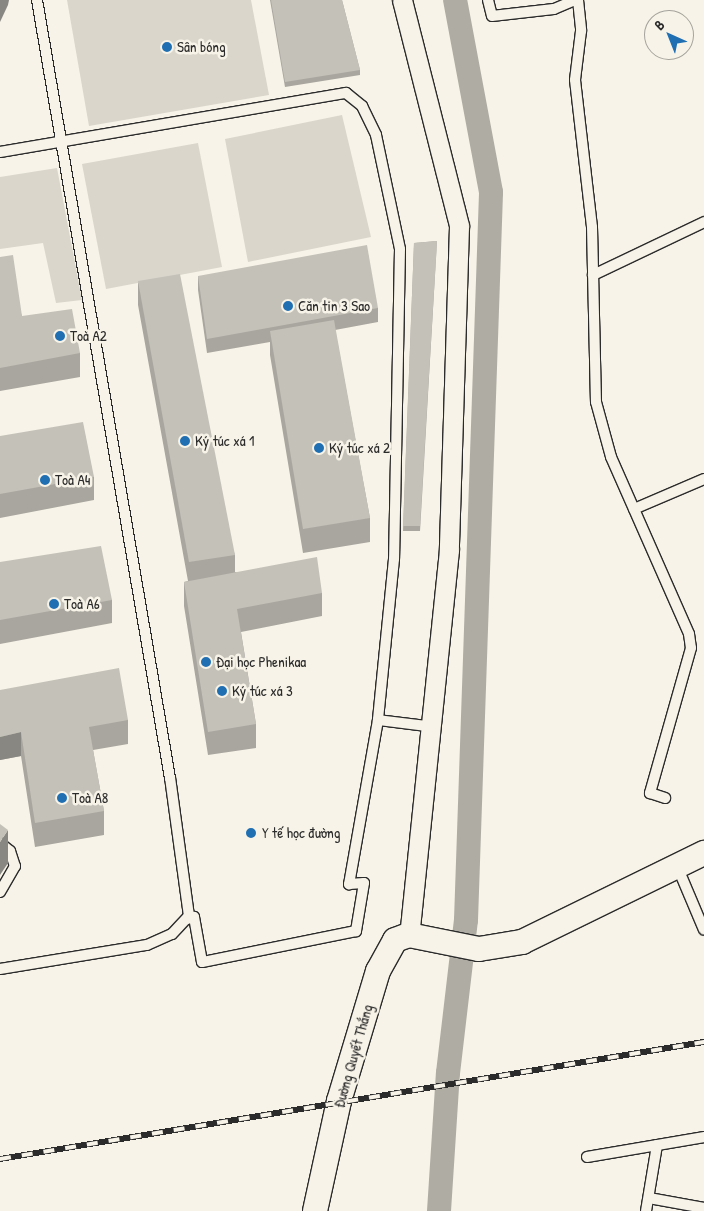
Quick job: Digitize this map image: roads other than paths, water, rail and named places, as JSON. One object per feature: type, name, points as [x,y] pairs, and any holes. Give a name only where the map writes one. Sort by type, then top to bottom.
[{"type":"street","points":[[402,0],[459,226],[450,550],[434,727],[419,940],[483,952],[522,942],[704,853]]},
{"type":"street","name":"Đường Quyết Thắng","points":[[315,1211],[339,1101],[378,971],[395,940],[419,940]]},
{"type":"lane","points":[[37,0],[170,778],[189,899],[187,919]]},
{"type":"lane","points":[[488,0],[492,16],[554,9],[577,0],[581,31],[575,80],[594,275],[596,402],[611,457],[689,634],[691,648],[650,793],[664,798]]},
{"type":"lane","points":[[0,152],[346,93],[368,115],[400,249],[394,559],[378,720],[349,884],[364,883],[356,931],[202,962],[194,917],[187,919],[172,934],[147,945],[0,970]]},
{"type":"lane","points":[[594,275],[704,222]]},
{"type":"lane","points":[[634,509],[704,479]]},
{"type":"lane","points":[[378,720],[434,727]]},
{"type":"lane","points":[[0,843],[10,851],[15,866],[0,892]]},
{"type":"lane","points":[[677,865],[704,930]]},
{"type":"lane","points":[[587,1157],[704,1137]]},
{"type":"lane","points":[[646,1211],[657,1145]]},
{"type":"lane","points":[[649,1198],[704,1208]]},
{"type":"waterway","points":[[439,1211],[448,1073],[466,920],[491,192],[455,0]]},
{"type":"railway","points":[[0,1159],[704,1042]]},
{"type":"place","name":"Sân bóng","points":[[167,47]]},
{"type":"place","name":"Căn tin 3 Sao","points":[[288,306]]},
{"type":"place","name":"Toà A2","points":[[60,336]]},
{"type":"place","name":"Ký túc xá 1","points":[[185,441]]},
{"type":"place","name":"Ký túc xá 2","points":[[319,448]]},
{"type":"place","name":"Toà A4","points":[[45,480]]},
{"type":"place","name":"Toà A6","points":[[54,604]]},
{"type":"place","name":"Đại học Phenikaa","points":[[206,662]]},
{"type":"place","name":"Ký túc xá 3","points":[[222,691]]},
{"type":"place","name":"Toà A8","points":[[62,798]]},
{"type":"place","name":"Y tế học đường","points":[[251,833]]}]
